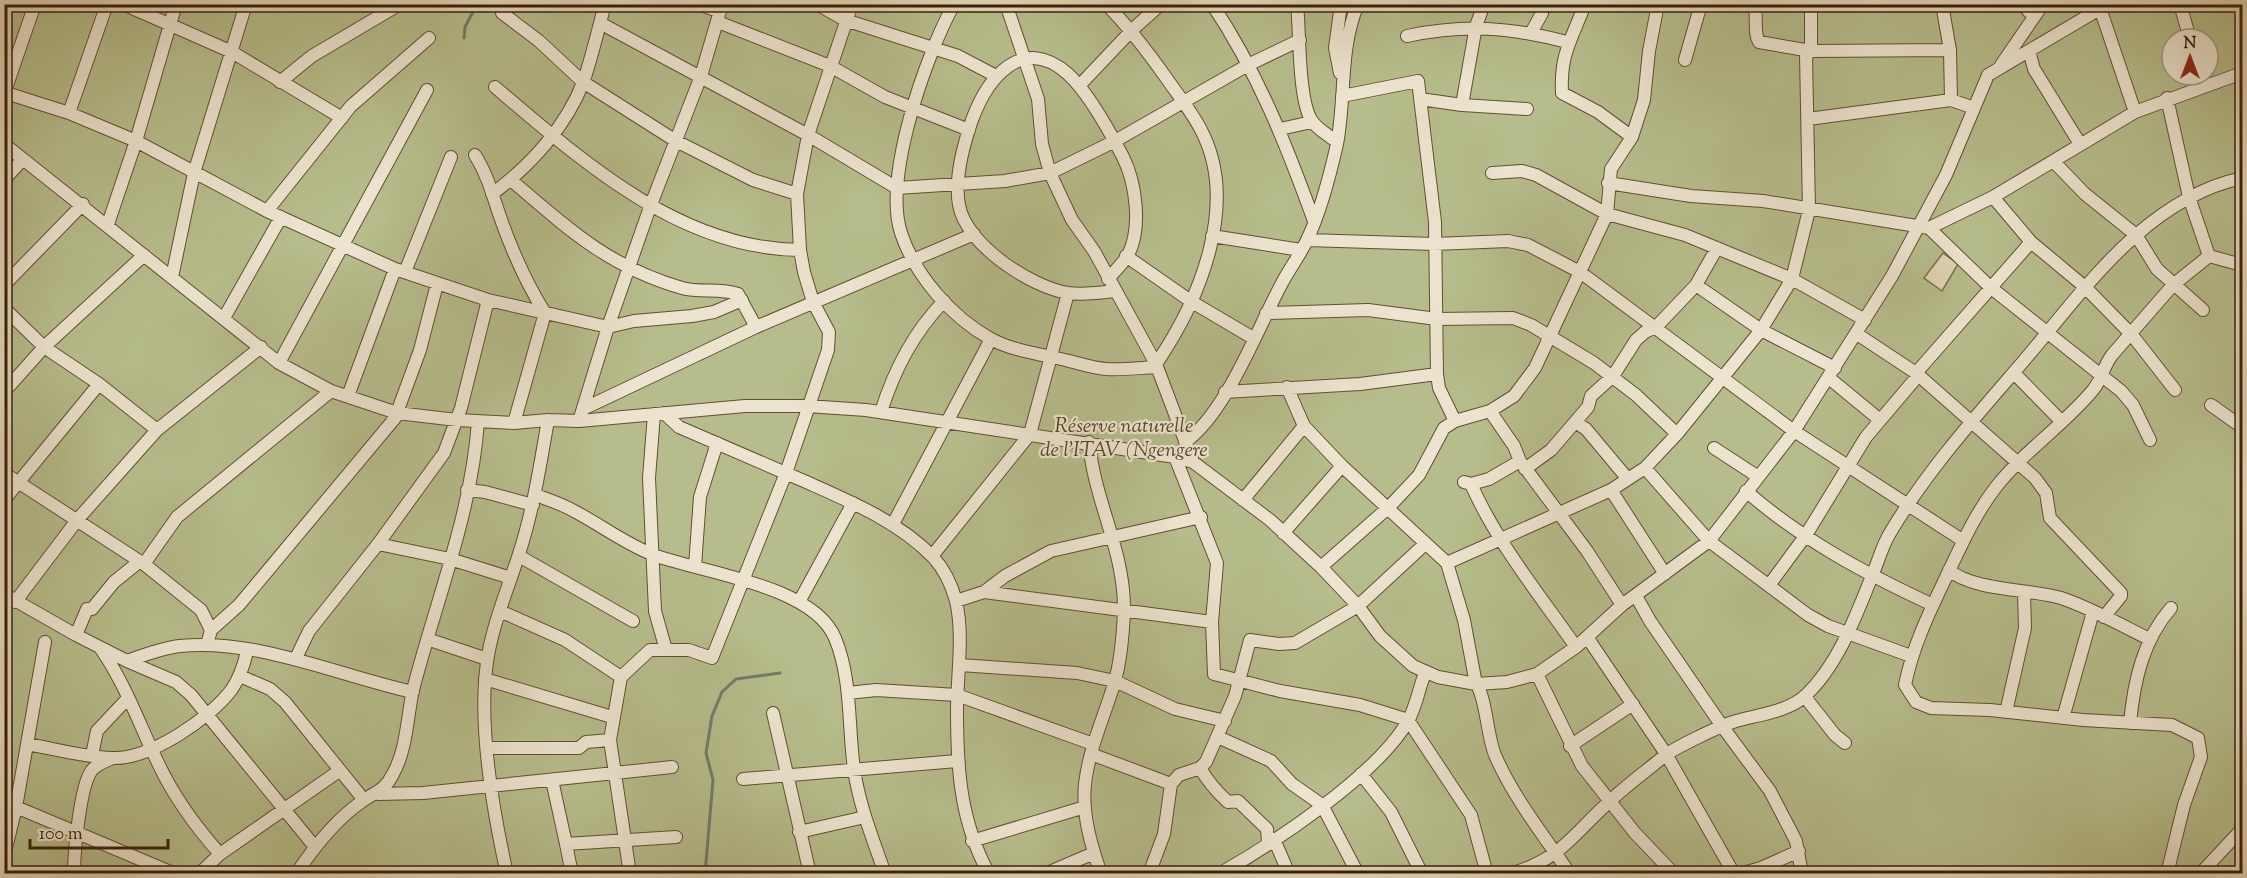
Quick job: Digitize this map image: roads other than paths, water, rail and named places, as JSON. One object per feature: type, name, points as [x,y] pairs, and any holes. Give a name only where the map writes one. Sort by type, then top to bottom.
[{"type":"street","points":[[35,4],[5,94],[69,113],[136,141],[267,211],[400,271],[488,300],[608,327],[634,321],[714,312],[742,300]]},
{"type":"street","points":[[69,113],[106,4]]},
{"type":"street","points":[[123,4],[232,52],[342,118]]},
{"type":"street","points":[[108,224],[136,141],[176,4]]},
{"type":"street","points":[[172,276],[194,173],[246,4]]},
{"type":"street","points":[[280,81],[312,56],[400,4]]},
{"type":"street","points":[[492,194],[512,180],[554,135],[583,82],[605,4]]},
{"type":"street","points":[[699,4],[830,66],[885,97],[969,129]]},
{"type":"street","points":[[817,4],[845,20],[958,56],[996,76]]},
{"type":"street","points":[[630,873],[623,839],[610,740],[612,717],[621,677],[650,650],[689,650],[712,658],[786,473],[830,339],[829,332],[813,302],[800,250],[797,194],[808,135],[852,4]]},
{"type":"street","points":[[954,4],[934,48],[904,137],[897,188],[900,231],[913,259],[932,288],[944,301],[991,339],[1050,357],[1104,369],[1156,366]]},
{"type":"street","points":[[1006,4],[1038,99],[1042,144],[1050,173],[1072,220],[1094,251],[1156,366],[1193,462]]},
{"type":"street","points":[[1106,4],[1132,30],[1201,129],[1210,156],[1216,188],[1212,236],[1192,302],[1180,329],[1156,366]]},
{"type":"street","points":[[1078,86],[1132,30],[1161,4]]},
{"type":"street","points":[[1212,4],[1248,64],[1281,129],[1314,222]]},
{"type":"street","points":[[1297,4],[1302,81],[1312,122],[1337,142]]},
{"type":"street","points":[[1185,442],[1207,420],[1225,392],[1304,245],[1314,222],[1337,142],[1342,96],[1335,48],[1341,4]]},
{"type":"street","points":[[1341,80],[1351,21],[1358,4]]},
{"type":"street","points":[[1462,105],[1476,26],[1484,4]]},
{"type":"street","points":[[1531,33],[1542,13],[1543,4]]},
{"type":"street","points":[[1585,4],[1567,42],[1561,73],[1562,93],[1598,112],[1632,137]]},
{"type":"street","points":[[1321,567],[1389,507],[1419,475],[1444,428],[1455,421],[1490,411],[1514,396],[1535,368],[1607,214],[1611,169],[1632,137],[1644,100],[1649,51],[1658,4]]},
{"type":"street","points":[[1685,60],[1701,4]]},
{"type":"street","points":[[1754,4],[1757,15],[1756,38],[1759,42],[1811,51],[1950,50]]},
{"type":"street","points":[[1811,4],[1811,51]]},
{"type":"street","points":[[1942,4],[1950,50],[1951,100]]},
{"type":"street","points":[[2022,4],[2033,16]]},
{"type":"street","points":[[2001,66],[2043,4]]},
{"type":"street","points":[[2180,4],[2187,27]]},
{"type":"street","points":[[4,144],[108,224],[279,363],[331,391],[397,413],[514,423],[548,420],[579,421],[745,406],[807,406],[881,412],[1089,442],[1175,457],[1193,462],[1283,533],[1321,567],[1358,606],[1380,636],[1406,660],[1425,673],[1476,684],[1507,682],[1537,674],[1576,647],[1622,605],[1709,541],[1794,431],[1924,226],[1988,75],[2104,6],[2135,112]]},
{"type":"street","points":[[502,13],[539,41],[583,82],[676,141],[753,180],[797,194]]},
{"type":"street","points":[[579,421],[585,408],[608,327],[630,270],[650,207],[701,76],[720,13]]},
{"type":"street","points":[[600,23],[701,76],[729,95],[808,135],[897,188],[1005,181],[1050,173],[1115,141],[1182,100],[1248,64],[1300,40]]},
{"type":"street","points":[[1407,36],[1442,28],[1476,26],[1531,33],[1567,42]]},
{"type":"street","points":[[267,211],[351,106],[429,38]]},
{"type":"street","points":[[1447,563],[1611,490],[1645,468],[1677,434],[1761,330],[1792,279],[1809,210],[1806,55],[1811,51]]},
{"type":"street","points":[[2029,51],[2034,69],[2080,144]]},
{"type":"street","points":[[1108,279],[1126,256],[1135,225],[1135,194],[1126,162],[1115,141],[1078,86],[1054,65],[1026,60],[1012,62],[996,76],[982,97],[969,129],[960,162],[959,205],[974,234],[996,258],[1017,273],[1045,286],[1068,293],[1114,291]]},
{"type":"street","points":[[2220,77],[2242,73]]},
{"type":"street","points":[[1342,96],[1418,81],[1435,222],[1437,374],[1439,388],[1455,421]]},
{"type":"street","points":[[495,87],[554,135],[650,207],[734,242],[766,248],[800,250]]},
{"type":"street","points":[[1608,183],[1691,196],[1763,201],[1809,210],[1924,226],[1993,197],[2135,112],[2188,87]]},
{"type":"street","points":[[279,363],[427,90]]},
{"type":"street","points":[[2167,98],[2189,197],[2209,256]]},
{"type":"street","points":[[1420,99],[1462,105],[1527,109]]},
{"type":"street","points":[[1808,118],[1951,100],[1974,108]]},
{"type":"street","points":[[1281,129],[1312,122]]},
{"type":"street","points":[[476,155],[533,295],[545,314],[514,423]]},
{"type":"street","points":[[348,396],[451,157]]},
{"type":"street","points":[[4,180],[24,159]]},
{"type":"street","points":[[2054,162],[2085,194],[2136,235],[2157,269],[2203,310]]},
{"type":"street","points":[[1492,173],[1522,171],[1536,175],[1607,214],[1685,235],[1792,279],[1865,320]]},
{"type":"street","points":[[1510,873],[1530,868],[1557,854],[1610,801],[1666,754],[1722,726],[1786,707],[1805,697],[1828,670],[1872,576],[1888,535],[1907,503],[1971,420],[2014,373],[2085,287],[2136,235],[2189,197],[2220,182],[2242,178]]},
{"type":"street","points":[[512,180],[578,238],[630,270],[690,290],[734,292],[742,300],[756,327]]},
{"type":"street","points":[[1993,197],[2031,242],[2085,287],[2132,335],[2175,390]]},
{"type":"street","points":[[4,285],[82,204]]},
{"type":"street","points":[[224,318],[281,217]]},
{"type":"street","points":[[1924,226],[1990,287],[2103,375],[2133,405],[2150,440]]},
{"type":"street","points":[[585,408],[756,327],[974,234]]},
{"type":"street","points":[[1212,236],[1304,245],[1519,242],[1580,272],[1794,431],[1962,540]]},
{"type":"street","points":[[1770,584],[1806,535],[1846,466],[1880,420],[1916,378],[1916,373],[2031,242]]},
{"type":"street","points":[[1576,647],[1541,601],[1467,483],[1489,478],[1523,465],[1551,450],[1588,407],[1591,396],[1613,376],[1636,340],[1645,332],[1656,327],[1696,285],[1717,248]]},
{"type":"street","points":[[4,392],[44,347],[144,255]]},
{"type":"street","points":[[1126,256],[1192,302],[1253,338]]},
{"type":"street","points":[[2209,256],[2242,265]]},
{"type":"street","points":[[2167,873],[2184,805],[2201,757],[2198,738],[2172,725],[1931,708],[1916,702],[1905,685],[1911,656],[1962,540],[1996,487],[2018,462],[2092,391],[2103,375],[2108,361],[2173,285],[2209,256]]},
{"type":"street","points":[[207,645],[211,630],[239,605],[397,413],[420,350],[437,284]]},
{"type":"street","points":[[1696,285],[1761,330],[1832,373],[1880,420]]},
{"type":"street","points":[[932,556],[1030,434],[1068,293]]},
{"type":"street","points":[[296,658],[309,631],[378,544],[444,453],[458,420],[488,300]]},
{"type":"street","points":[[881,412],[888,387],[910,342],[944,301]]},
{"type":"street","points":[[4,308],[44,347],[99,384],[158,430]]},
{"type":"street","points":[[1266,314],[1368,310],[1437,319],[1503,316],[1531,325],[1613,376],[1677,434]]},
{"type":"street","points":[[1857,334],[1916,373],[2035,478],[2046,493],[2050,518],[2121,593],[2121,596],[2098,614],[2063,718]]},
{"type":"street","points":[[893,524],[991,339]]},
{"type":"street","points":[[261,347],[158,430],[10,598],[76,635],[176,682],[208,715],[315,847]]},
{"type":"street","points":[[2014,373],[2061,421]]},
{"type":"street","points":[[1225,392],[1360,384],[1437,374]]},
{"type":"street","points":[[4,500],[99,384]]},
{"type":"street","points":[[1287,387],[1304,426],[1342,466],[1447,563],[1464,620],[1476,684],[1480,689],[1484,717],[1495,755],[1525,808],[1570,873]]},
{"type":"street","points":[[76,635],[87,609],[92,609],[114,582],[142,563],[177,517],[331,391]]},
{"type":"street","points":[[2211,405],[2242,427]]},
{"type":"street","points":[[1490,411],[1514,446],[1523,465],[1610,584],[1622,605]]},
{"type":"street","points":[[659,413],[679,427],[853,503],[893,524],[932,556],[947,578],[956,601],[960,665],[957,695],[957,761],[960,792],[972,841],[989,873]]},
{"type":"street","points":[[659,413],[649,478],[655,555],[655,610],[666,650]]},
{"type":"street","points":[[507,873],[496,823],[487,748],[485,679],[500,611],[535,500],[548,420]]},
{"type":"street","points":[[378,794],[394,773],[402,747],[413,692],[474,468],[478,421]]},
{"type":"street","points":[[1575,422],[1587,429],[1627,478]]},
{"type":"street","points":[[1243,500],[1304,426]]},
{"type":"street","points":[[1089,442],[1097,489],[1122,567],[1124,612],[1115,681],[1092,749],[1085,784],[1085,807],[1094,853],[1101,873]]},
{"type":"street","points":[[695,566],[700,497],[717,443]]},
{"type":"street","points":[[1714,448],[1757,476]]},
{"type":"street","points":[[1175,457],[1201,517],[1217,562],[1212,622],[1214,674],[1360,705],[1408,720],[1471,815],[1487,873]]},
{"type":"street","points":[[1283,533],[1342,466]]},
{"type":"street","points":[[1645,468],[1709,541],[1770,584],[1808,615],[1846,633],[1911,656]]},
{"type":"street","points":[[4,473],[78,519],[142,563],[201,610],[211,630]]},
{"type":"street","points":[[467,490],[535,500],[573,510],[626,542],[655,555],[744,580],[799,602],[834,635],[848,693],[854,770],[865,817],[885,873]]},
{"type":"street","points":[[1611,490],[1665,574]]},
{"type":"street","points":[[1746,491],[1846,564],[1933,605]]},
{"type":"street","points":[[799,602],[853,503]]},
{"type":"street","points":[[956,601],[984,592],[1005,576],[1050,551],[1201,517]]},
{"type":"street","points":[[378,544],[450,559],[511,578]]},
{"type":"street","points":[[1149,873],[1164,834],[1171,784],[1179,775],[1200,768],[1218,737],[1240,681],[1250,640],[1291,644],[1358,606],[1425,544]]},
{"type":"street","points":[[519,556],[633,621]]},
{"type":"street","points":[[1949,570],[1984,583],[2024,593],[2059,598],[2149,639]]},
{"type":"street","points":[[984,592],[1212,622]]},
{"type":"street","points":[[2006,712],[2025,628],[2024,593]]},
{"type":"street","points":[[1636,596],[1650,621],[1722,726],[1770,791],[1799,851],[1802,873]]},
{"type":"street","points":[[2130,723],[2133,693],[2149,639],[2171,608]]},
{"type":"street","points":[[500,611],[565,640],[621,677]]},
{"type":"street","points":[[1587,636],[1666,754],[1734,873]]},
{"type":"street","points":[[427,639],[488,659]]},
{"type":"street","points":[[4,856],[10,806],[27,744],[45,642]]},
{"type":"street","points":[[127,660],[162,649],[207,645],[296,658],[413,692]]},
{"type":"street","points":[[99,646],[118,673],[128,698],[192,823],[220,854]]},
{"type":"street","points":[[74,873],[81,804],[90,774],[98,764],[153,748],[208,715],[240,676],[247,651]]},
{"type":"street","points":[[960,665],[1077,673],[1115,681],[1175,709],[1225,721]]},
{"type":"street","points":[[1219,873],[1271,841],[1361,774],[1391,744],[1408,720],[1425,673]]},
{"type":"street","points":[[1537,674],[1549,694],[1570,746],[1598,788],[1635,833],[1674,873]]},
{"type":"street","points":[[240,676],[278,695],[364,800]]},
{"type":"street","points":[[485,679],[612,717]]},
{"type":"street","points":[[848,693],[876,690],[957,695],[1092,749],[1171,784]]},
{"type":"street","points":[[1805,697],[1845,744]]},
{"type":"street","points":[[92,755],[97,731],[128,698]]},
{"type":"street","points":[[1570,746],[1633,704]]},
{"type":"street","points":[[773,713],[789,774],[799,832],[807,852],[810,873]]},
{"type":"street","points":[[1218,737],[1271,761],[1292,783],[1322,805],[1358,873]]},
{"type":"street","points":[[487,748],[579,748],[586,742],[610,740]]},
{"type":"street","points":[[27,744],[113,758]]},
{"type":"street","points":[[743,779],[765,779],[789,774],[957,761]]},
{"type":"street","points":[[296,873],[315,847],[364,800],[378,794],[492,786],[672,767]]},
{"type":"street","points":[[1200,768],[1206,780],[1223,798],[1228,802],[1238,801],[1267,829],[1289,873]]},
{"type":"street","points":[[200,873],[220,854],[268,820],[285,811],[339,771]]},
{"type":"street","points":[[1361,774],[1391,812],[1422,873]]},
{"type":"street","points":[[552,780],[572,873]]},
{"type":"street","points":[[10,806],[175,873]]},
{"type":"street","points":[[972,841],[1085,807]]},
{"type":"street","points":[[799,832],[865,817]]},
{"type":"street","points":[[2200,873],[2242,829]]},
{"type":"street","points":[[566,844],[676,837]]},
{"type":"street","points":[[1739,873],[1762,871],[1799,851]]},
{"type":"street","points":[[1046,873],[1094,853]]},
{"type":"waterway","points":[[464,38],[465,27],[477,4]]},
{"type":"waterway","points":[[705,874],[713,780],[706,753],[712,716],[722,692],[736,679],[780,673]]},
{"type":"park label","name":"Réserve naturelle de l'ITAV (Ngengere","points":[[1124,439]]}]
